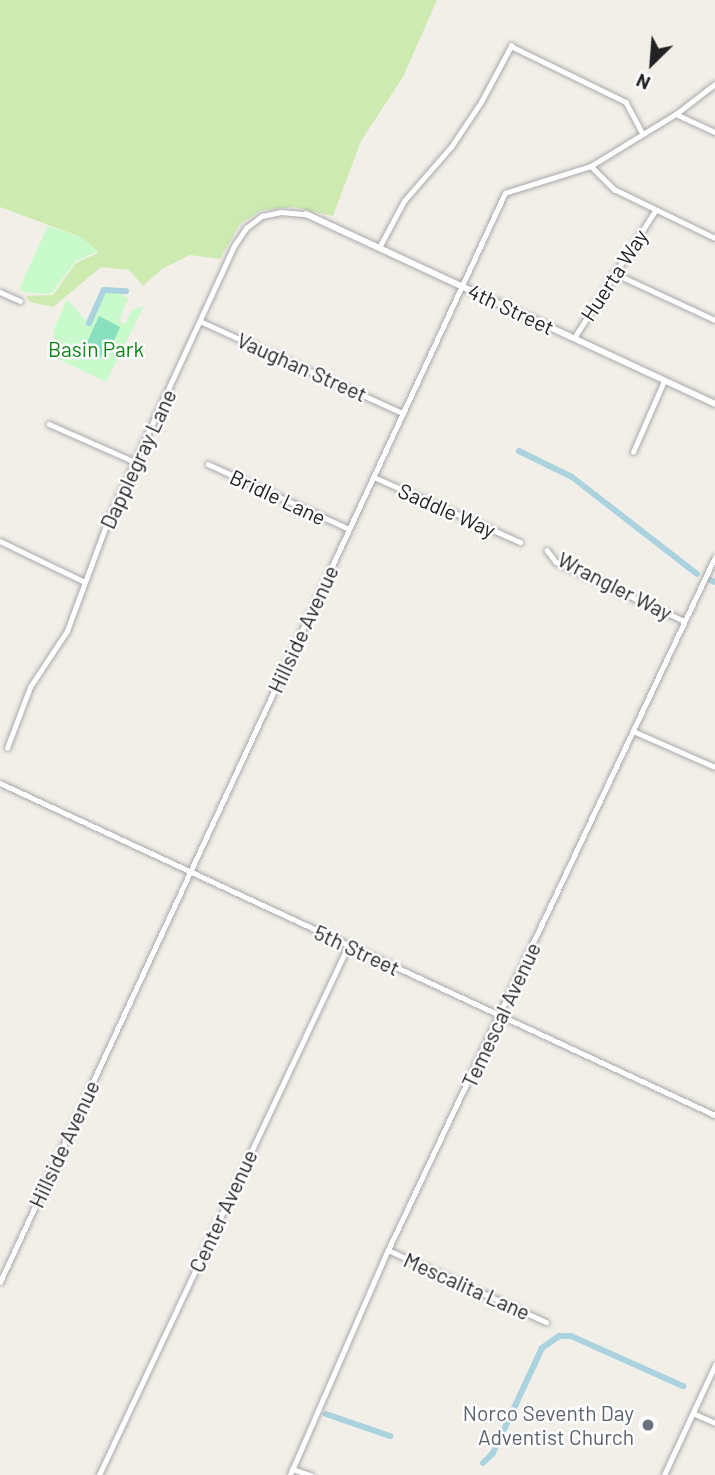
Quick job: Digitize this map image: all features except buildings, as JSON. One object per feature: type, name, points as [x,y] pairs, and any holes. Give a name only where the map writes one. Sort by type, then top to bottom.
[{"type":"street","points":[[380,246],[404,201],[451,147],[481,102],[511,46],[626,102],[643,134]]},
{"type":"street","name":"Hillside Avenue","points":[[0,1282],[505,193],[550,182],[591,166],[676,114],[715,84]]},
{"type":"street","points":[[676,114],[715,132]]},
{"type":"street","points":[[591,166],[614,189],[715,238]]},
{"type":"street","name":"Huerta Way","points":[[574,338],[655,211]]},
{"type":"street","name":"Dapplegray Lane","points":[[7,748],[30,687],[58,648],[135,462],[246,228],[262,216],[281,212],[306,214]]},
{"type":"street","name":"4th Street","points":[[306,214],[380,246],[715,404]]},
{"type":"street","points":[[614,273],[715,320]]},
{"type":"street","points":[[0,292],[20,301]]},
{"type":"street","name":"Vaughan Street","points":[[202,322],[402,413]]},
{"type":"street","points":[[633,452],[664,382]]},
{"type":"street","points":[[49,424],[135,462]]},
{"type":"street","name":"Bridle Lane","points":[[208,464],[349,529]]},
{"type":"street","name":"Saddle Way","points":[[374,477],[520,542]]},
{"type":"street","points":[[0,541],[85,582]]},
{"type":"street","name":"Wrangler Way","points":[[547,550],[556,562],[684,621]]},
{"type":"street","name":"Temescal Avenue","points":[[291,1472],[388,1250],[501,1016],[715,556]]},
{"type":"street","points":[[633,731],[715,767]]},
{"type":"street","name":"5th Street","points":[[0,783],[715,1115]]},
{"type":"street","name":"Center Avenue","points":[[99,1475],[348,946]]},
{"type":"street","name":"Mescalita Lane","points":[[388,1250],[546,1322]]},
{"type":"street","points":[[664,1475],[715,1365]]},
{"type":"street","points":[[693,1413],[715,1423]]},
{"type":"street","points":[[291,1472],[311,1475]]},
{"type":"green space","points":[[0,0],[437,0],[403,77],[361,141],[333,216],[294,207],[262,210],[240,224],[220,259],[190,255],[162,269],[143,286],[129,270],[101,267],[53,307],[30,302],[26,296],[53,295],[76,263],[98,253],[81,237],[0,207]]},
{"type":"green space","points":[[48,226],[81,237],[98,251],[76,261],[51,294],[27,293],[19,289]]},
{"type":"green space","name":"Basin Park","points":[[116,290],[128,299],[119,321],[125,324],[132,310],[144,306],[106,382],[52,356],[54,329],[67,299],[89,324],[105,293]]},
{"type":"green space","points":[[99,316],[120,327],[108,354],[100,357],[85,347]]},
{"type":"waterway","points":[[89,323],[104,290],[126,291]]},
{"type":"waterway","points":[[519,451],[572,477],[697,574]]},
{"type":"waterway","points":[[710,580],[715,582]]},
{"type":"waterway","points":[[483,1463],[493,1453],[542,1348],[559,1336],[571,1336],[683,1386]]},
{"type":"waterway","points":[[326,1414],[390,1436]]},
{"type":"place","name":"Norco Seventh Day Adventist Church","points":[[648,1425]]}]
